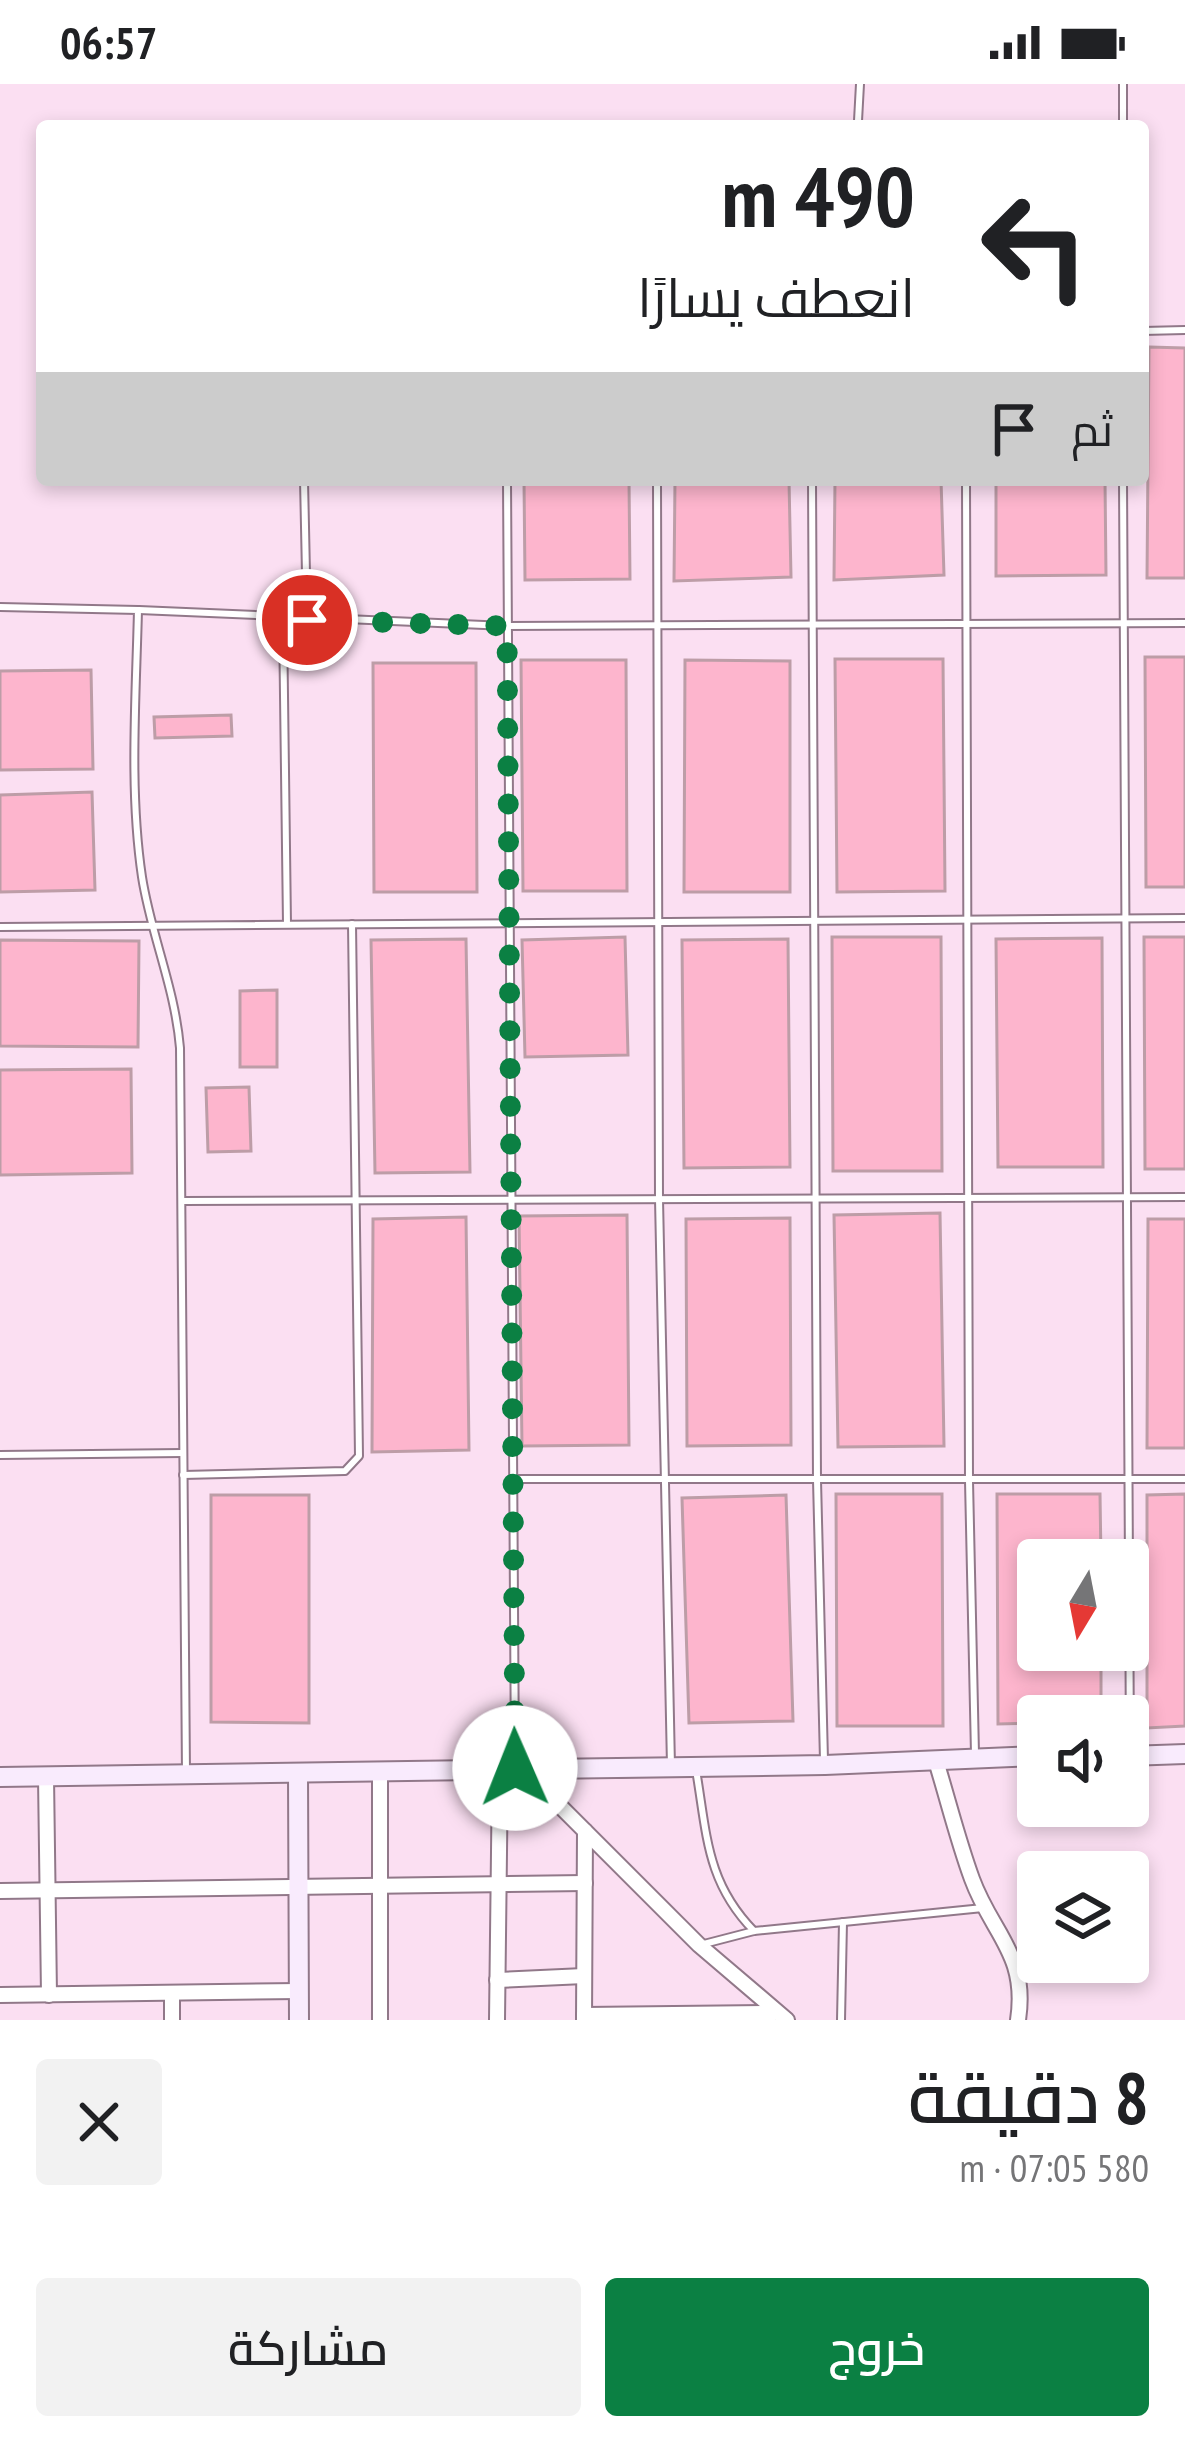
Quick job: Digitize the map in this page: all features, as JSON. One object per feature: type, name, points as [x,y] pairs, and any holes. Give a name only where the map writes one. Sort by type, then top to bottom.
[{"type":"street","points":[[1149,1755],[1185,1754]]},
{"type":"street","points":[[0,1777],[825,1765],[1017,1756]]},
{"type":"street","points":[[936,1761],[973,1883],[1009,1941],[1020,1978],[1018,2020]]},
{"type":"street","points":[[513,1768],[781,2017]]},
{"type":"street","points":[[497,2020],[498,1882],[513,1768]]},
{"type":"street","points":[[380,1771],[380,2020]]},
{"type":"street","points":[[298,1774],[299,2020]]},
{"type":"street","points":[[46,1777],[50,1995]]},
{"type":"street","points":[[585,1831],[584,2018],[781,2017]]},
{"type":"street","points":[[0,1891],[585,1883]]},
{"type":"street","points":[[497,1980],[584,1976]]},
{"type":"street","points":[[0,1995],[299,1991]]},
{"type":"street","points":[[172,1993],[172,2020]]},
{"type":"lane","points":[[858,120],[860,84]]},
{"type":"lane","points":[[1123,84],[1123,120]]},
{"type":"lane","points":[[1149,331],[1185,330]]},
{"type":"lane","points":[[304,486],[307,620]]},
{"type":"lane","points":[[507,486],[513,1768]]},
{"type":"lane","points":[[657,486],[659,1199],[671,1766]]},
{"type":"lane","points":[[812,486],[818,1480],[825,1765]]},
{"type":"lane","points":[[966,486],[972,1198],[969,1481],[975,1756]]},
{"type":"lane","points":[[1124,486],[1129,1695]]},
{"type":"lane","points":[[0,607],[507,626],[1185,623]]},
{"type":"lane","points":[[138,610],[139,825],[153,924],[177,1015],[186,1775]]},
{"type":"lane","points":[[283,619],[287,924]]},
{"type":"lane","points":[[0,927],[1185,918]]},
{"type":"lane","points":[[183,1474],[345,1471],[357,1462],[352,924]]},
{"type":"lane","points":[[182,1201],[1185,1197]]},
{"type":"lane","points":[[0,1455],[183,1453]]},
{"type":"lane","points":[[510,1479],[1185,1479]]},
{"type":"lane","points":[[696,1766],[712,1868],[727,1904],[754,1930]]},
{"type":"lane","points":[[699,1945],[754,1930],[987,1908]]},
{"type":"lane","points":[[841,2020],[843,1922]]},
{"type":"building","points":[[1149,347],[1185,348],[1185,578],[1147,578]]},
{"type":"building","points":[[524,486],[629,486],[630,579],[525,580]]},
{"type":"building","points":[[675,486],[789,486],[791,577],[674,581]]},
{"type":"building","points":[[835,486],[941,486],[944,575],[834,580]]},
{"type":"building","points":[[996,486],[1105,486],[1106,575],[996,576]]},
{"type":"building","points":[[1145,657],[1185,657],[1185,887],[1146,887]]},
{"type":"building","points":[[835,659],[943,659],[945,891],[837,892]]},
{"type":"building","points":[[521,660],[626,660],[627,891],[523,891]]},
{"type":"building","points":[[685,660],[790,661],[790,892],[684,892]]},
{"type":"building","points":[[373,663],[476,663],[477,892],[374,892]]},
{"type":"building","points":[[91,670],[93,769],[0,770],[0,671]]},
{"type":"building","points":[[231,715],[232,736],[155,738],[154,717]]},
{"type":"building","points":[[92,792],[95,890],[0,892],[0,795]]},
{"type":"building","points":[[625,937],[628,1055],[525,1057],[522,940]]},
{"type":"building","points":[[832,937],[941,937],[942,1171],[833,1171]]},
{"type":"building","points":[[1144,937],[1185,937],[1185,1169],[1145,1169]]},
{"type":"building","points":[[1102,938],[1103,1167],[998,1167],[996,939]]},
{"type":"building","points":[[466,939],[470,1172],[375,1173],[371,940]]},
{"type":"building","points":[[788,939],[790,1167],[684,1168],[682,940]]},
{"type":"building","points":[[0,940],[139,941],[138,1047],[0,1046]]},
{"type":"building","points":[[277,990],[277,1067],[240,1067],[240,991]]},
{"type":"building","points":[[131,1069],[132,1173],[0,1175],[0,1070]]},
{"type":"building","points":[[249,1087],[251,1151],[208,1152],[206,1088]]},
{"type":"building","points":[[940,1213],[944,1446],[838,1447],[834,1215]]},
{"type":"building","points":[[627,1215],[629,1445],[522,1446],[519,1216]]},
{"type":"building","points":[[466,1217],[469,1450],[372,1452],[373,1219]]},
{"type":"building","points":[[790,1218],[791,1445],[687,1446],[686,1219]]},
{"type":"building","points":[[1148,1219],[1185,1219],[1185,1448],[1147,1448]]},
{"type":"building","points":[[836,1494],[942,1494],[943,1726],[837,1726]]},
{"type":"building","points":[[997,1494],[1100,1494],[1101,1539],[1017,1539],[1017,1671],[1101,1671],[1101,1695],[1017,1695],[1017,1724],[998,1724]]},
{"type":"building","points":[[1185,1494],[1185,1726],[1149,1728],[1147,1495]]},
{"type":"building","points":[[211,1495],[309,1495],[309,1723],[211,1722]]},
{"type":"building","points":[[786,1495],[793,1721],[689,1723],[682,1498]]},
{"type":"route","points":[[307,620],[507,626],[515,1768]]}]
